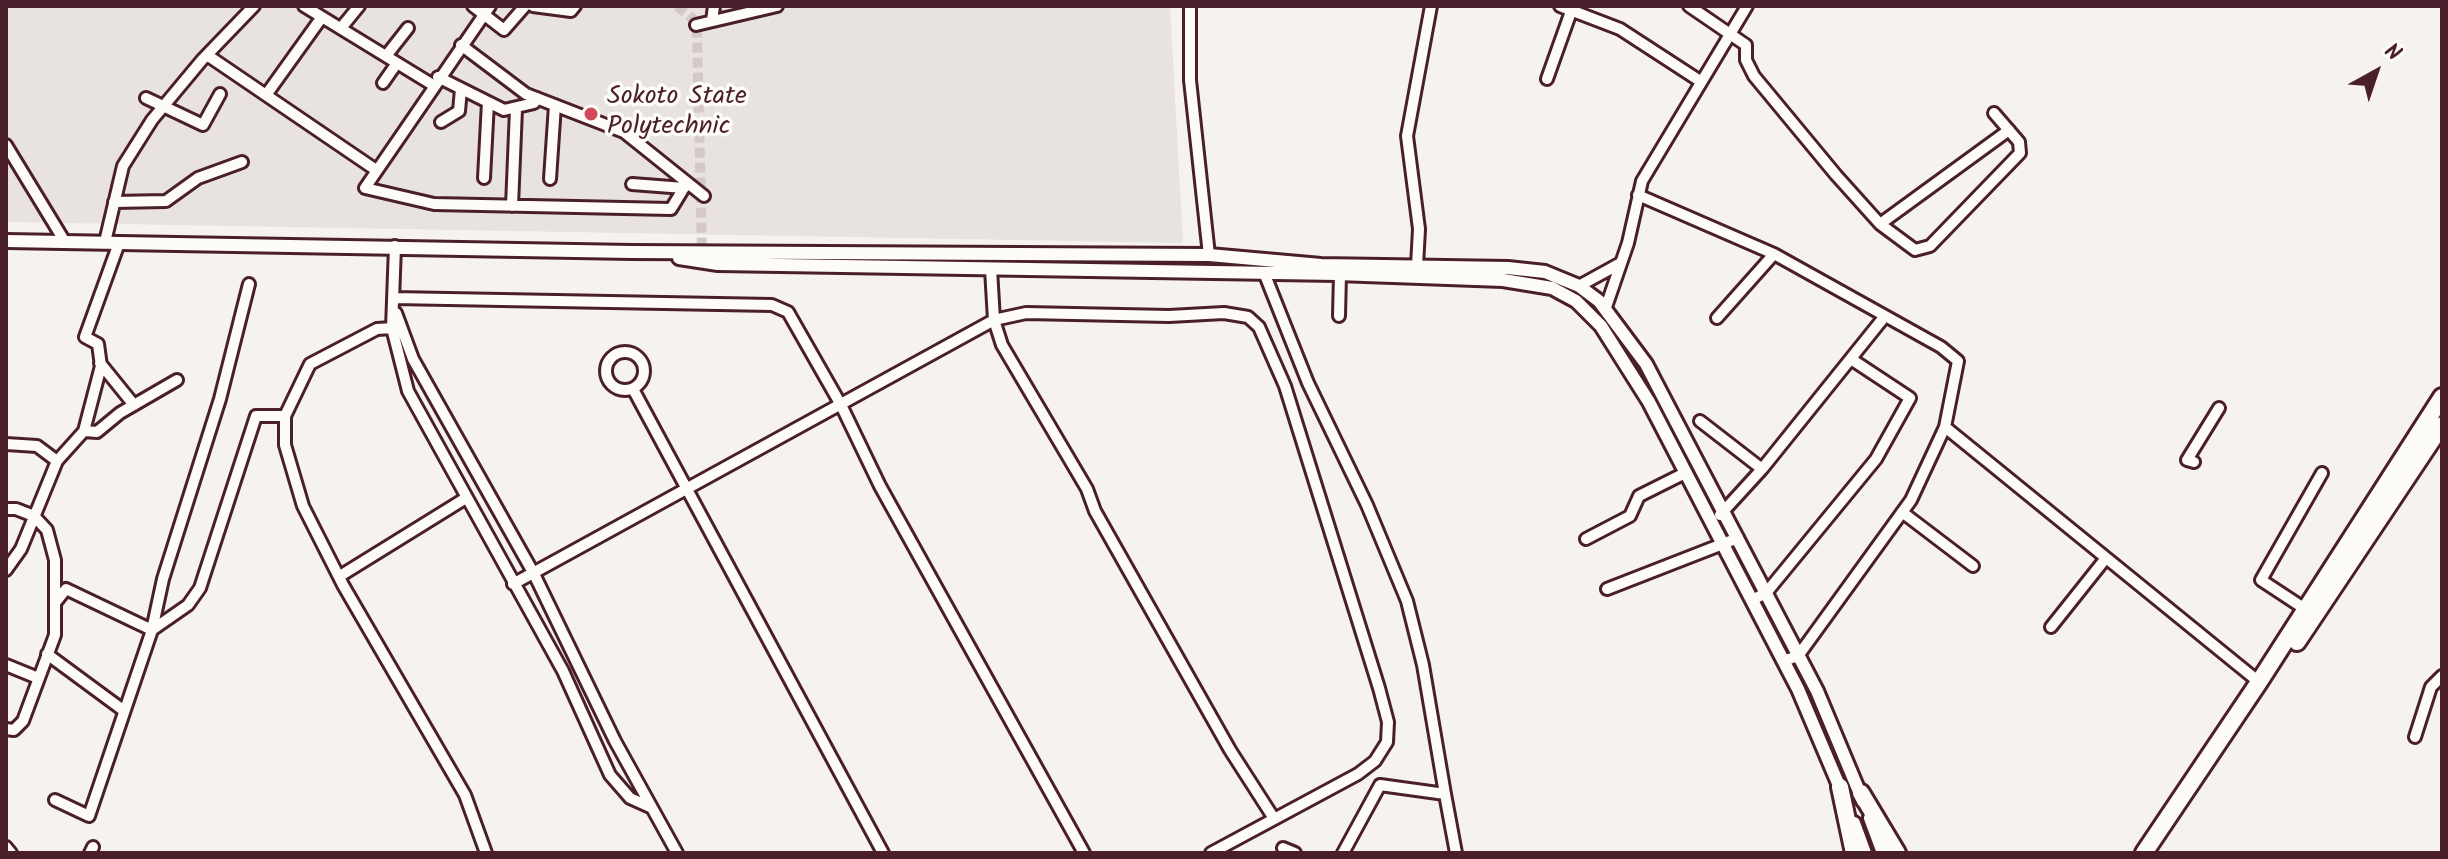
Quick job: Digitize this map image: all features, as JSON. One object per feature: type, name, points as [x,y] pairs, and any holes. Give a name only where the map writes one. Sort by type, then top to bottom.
[{"type":"main road","points":[[2144,853],[2259,682],[2442,397]]},
{"type":"main road","points":[[2156,853],[2442,425]]},
{"type":"main road","points":[[1840,787],[1854,853]]},
{"type":"main road","points":[[1861,793],[1897,853]]},
{"type":"street","points":[[105,242],[123,166],[163,106],[254,6]]},
{"type":"street","points":[[304,6],[397,63],[504,110],[534,103],[537,98]]},
{"type":"street","points":[[341,28],[359,6]]},
{"type":"street","points":[[473,6],[487,10],[504,30],[525,6]]},
{"type":"street","points":[[533,6],[571,11],[575,6]]},
{"type":"street","points":[[712,21],[714,6]]},
{"type":"street","points":[[696,25],[777,6]]},
{"type":"street","points":[[1190,6],[1190,80],[1209,255]]},
{"type":"street","points":[[1417,266],[1419,229],[1407,136],[1431,6]]},
{"type":"street","points":[[1689,6],[1746,45],[1746,60],[1754,76],[1880,224],[1915,250],[1930,246],[2020,153],[2021,145],[1994,113]]},
{"type":"street","points":[[1606,307],[1642,181],[1747,6]]},
{"type":"street","points":[[1547,79],[1568,7],[1620,29],[1700,81]]},
{"type":"street","points":[[487,10],[435,81],[365,188],[434,204],[671,209],[685,187]]},
{"type":"street","points":[[266,95],[322,17]]},
{"type":"street","points":[[386,56],[408,28]]},
{"type":"street","points":[[461,45],[526,94],[624,132],[685,187],[704,196]]},
{"type":"street","points":[[207,55],[376,170]]},
{"type":"street","points":[[383,83],[397,63]]},
{"type":"street","points":[[441,122],[459,111],[461,89]]},
{"type":"street","points":[[146,98],[203,125],[220,94]]},
{"type":"street","points":[[484,178],[488,102]]},
{"type":"street","points":[[550,179],[555,105]]},
{"type":"street","points":[[512,206],[516,109]]},
{"type":"street","points":[[1880,224],[2009,130]]},
{"type":"street","points":[[6,145],[65,242]]},
{"type":"street","points":[[114,202],[166,201],[198,178],[242,162]]},
{"type":"street","points":[[632,184],[685,187]]},
{"type":"street","points":[[1638,195],[1774,254],[1952,354],[1958,361],[1945,427],[1902,512],[1798,656],[1783,661]]},
{"type":"street","points":[[6,241],[632,252],[1209,255],[1321,265],[1529,269],[1579,286],[1606,307],[1646,364],[1798,656],[1861,793],[1883,853]]},
{"type":"street","points":[[6,570],[21,549],[57,461],[84,431],[100,363],[98,344],[85,337],[119,243]]},
{"type":"street","points":[[395,246],[392,328],[408,391],[563,671],[610,775],[630,798],[650,807]]},
{"type":"street","points":[[632,252],[718,264],[1340,274],[1503,280],[1541,285],[1564,294],[1588,312],[1613,341],[1710,519],[1783,661],[1840,787],[1865,853]]},
{"type":"street","points":[[1717,318],[1774,254]]},
{"type":"street","points":[[1579,286],[1619,264]]},
{"type":"street","points":[[991,269],[994,320],[1002,345],[1087,489],[1095,511],[1230,750],[1273,817]]},
{"type":"street","points":[[1339,316],[1340,274]]},
{"type":"street","points":[[1265,275],[1314,396],[1367,505],[1407,601],[1423,665],[1456,853]]},
{"type":"street","points":[[55,800],[89,816],[152,630],[163,579],[220,399],[249,284]]},
{"type":"street","points":[[394,302],[778,306],[797,323],[880,486],[1084,853]]},
{"type":"street","points":[[394,302],[413,359],[534,574],[650,807],[677,853]]},
{"type":"street","points":[[513,584],[994,320],[1026,313],[1169,316],[1224,313],[1254,320],[1285,386],[1388,722],[1387,742],[1375,761],[1327,791],[1273,817],[1211,853]]},
{"type":"street","points":[[1710,519],[1725,513],[1885,316]]},
{"type":"street","points":[[392,328],[377,329],[310,364],[285,416],[290,469],[303,506],[340,576],[465,795],[486,853]]},
{"type":"street","points":[[1752,600],[1766,593],[1876,459],[1910,398],[1851,359]]},
{"type":"street","points":[[100,363],[134,405]]},
{"type":"street","points":[[84,431],[97,432],[134,405],[177,380]]},
{"type":"street","points":[[633,389],[883,853]]},
{"type":"street","points":[[2194,462],[2187,460],[2219,408]]},
{"type":"street","points":[[152,630],[188,605],[200,588],[256,416],[285,416]]},
{"type":"street","points":[[1700,421],[1762,469]]},
{"type":"street","points":[[1945,427],[2259,682]]},
{"type":"street","points":[[6,444],[37,446],[57,461]]},
{"type":"street","points":[[1586,539],[1630,516],[1639,496],[1685,473]]},
{"type":"street","points":[[2305,609],[2261,580],[2322,473]]},
{"type":"street","points":[[340,576],[466,498]]},
{"type":"street","points":[[6,509],[16,509],[34,516],[47,530],[55,560],[55,635],[23,721],[14,730],[6,729]]},
{"type":"street","points":[[1902,512],[1973,566]]},
{"type":"street","points":[[1607,589],[1738,538]]},
{"type":"street","points":[[2051,627],[2106,558]]},
{"type":"street","points":[[55,603],[66,589],[152,630]]},
{"type":"street","points":[[47,654],[123,710]]},
{"type":"street","points":[[6,665],[38,678]]},
{"type":"street","points":[[2415,737],[2431,687],[2442,676]]},
{"type":"street","points":[[1343,853],[1380,785],[1445,794]]},
{"type":"street","points":[[6,847],[11,853]]},
{"type":"street","points":[[1283,848],[1295,853]]},
{"type":"shaded area","name":"Sokoto State Polytechnic","points":[[6,6],[1170,6],[1183,243],[6,222]]},
{"type":"tunnel","points":[[677,6],[693,19],[697,31],[702,252]]},
{"type":"place","name":"Sokoto State Polytechnic","points":[[591,114]]}]
